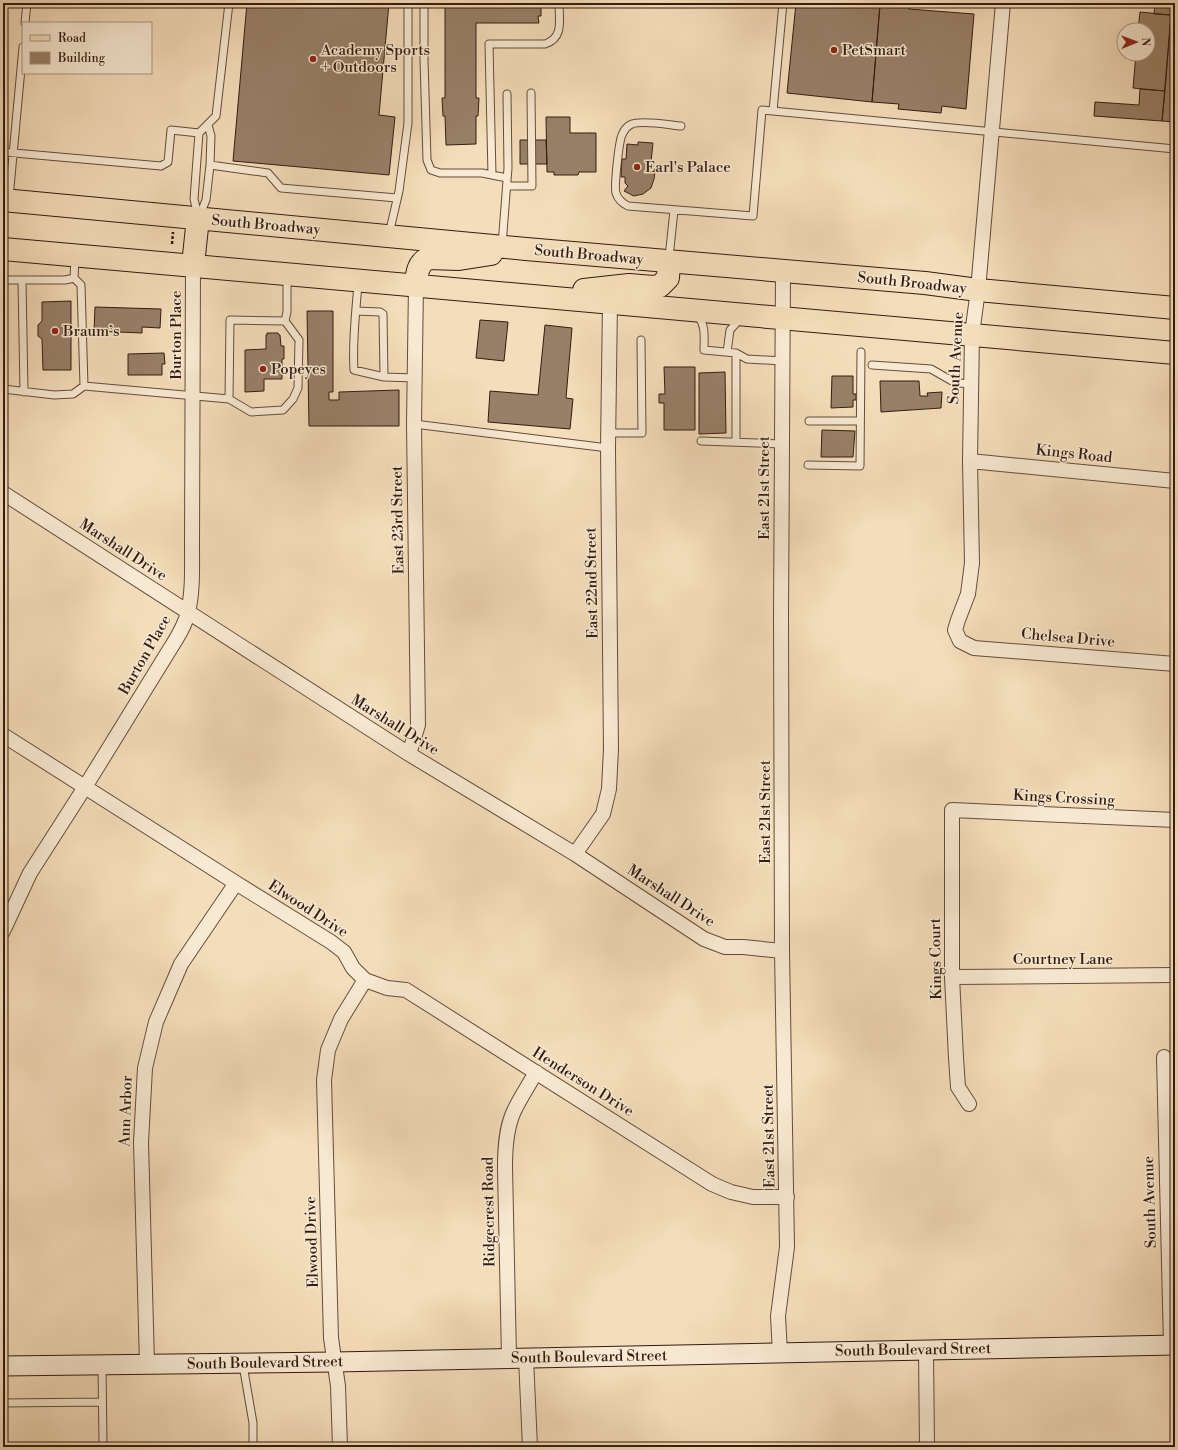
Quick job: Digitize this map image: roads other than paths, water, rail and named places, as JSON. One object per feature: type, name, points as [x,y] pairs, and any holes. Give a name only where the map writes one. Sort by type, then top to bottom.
[{"type":"main road","name":"South Broadway","points":[[6,201],[502,247],[925,283],[978,290],[1175,308]]},
{"type":"main road","points":[[193,265],[198,218]]},
{"type":"main road","points":[[3,249],[536,295],[1175,353]]},
{"type":"main road","points":[[416,285],[417,271],[420,265],[428,258],[459,259],[526,249]]},
{"type":"main road","points":[[536,295],[629,285],[653,287],[660,286],[668,278],[669,261]]},
{"type":"main road","name":"South Boulevard Street","points":[[3,1366],[335,1362],[1173,1345]]},
{"type":"street","name":"South Avenue","points":[[960,641],[955,630],[968,594],[972,562],[970,461],[972,334],[978,290],[1003,3]]},
{"type":"street","name":"Burton Place","points":[[3,931],[30,873],[86,787],[170,649],[182,629],[188,613],[191,581],[193,265]]},
{"type":"street","name":"East 21st Street","points":[[780,1353],[778,1316],[787,1247],[782,951],[783,271]]},
{"type":"street","name":"East 23rd Street","points":[[409,754],[418,725],[414,424],[416,285]]},
{"type":"street","name":"East 22nd Street","points":[[575,854],[604,814],[609,789],[611,749],[608,448],[610,302]]},
{"type":"street","name":"Kings Road","points":[[970,461],[1175,481]]},
{"type":"street","name":"Marshall Drive","points":[[3,493],[409,754],[575,854],[704,938],[725,947],[743,947],[782,951]]},
{"type":"street","name":"Chelsea Drive","points":[[960,641],[974,648],[1175,664]]},
{"type":"street","name":"Elwood Drive","points":[[3,735],[331,942],[344,952],[353,968],[365,980],[342,1019],[328,1050],[324,1080],[331,1338],[338,1386],[340,1447]]},
{"type":"street","name":"Kings Crossing","points":[[952,810],[1175,820]]},
{"type":"street","name":"Kings Court","points":[[952,810],[952,977],[958,1087],[969,1104]]},
{"type":"street","name":"Ann Arbor","points":[[147,1364],[141,1142],[145,1068],[156,1022],[180,964],[236,883]]},
{"type":"street","name":"Courtney Lane","points":[[952,977],[1175,975]]},
{"type":"street","name":"Henderson Drive","points":[[365,980],[387,988],[406,990],[712,1184],[731,1192],[753,1197],[787,1197]]},
{"type":"street","name":"South Avenue","points":[[1164,1057],[1173,1345]]},
{"type":"street","name":"Ridgecrest Road","points":[[530,1447],[518,1358],[504,1167],[508,1129],[514,1112],[536,1072]]},
{"type":"street","points":[[926,1350],[927,1447]]},
{"type":"lane","points":[[25,22],[27,3]]},
{"type":"lane","points":[[198,218],[194,199],[199,133],[216,116],[230,3]]},
{"type":"lane","points":[[388,236],[397,198],[408,123],[408,3]]},
{"type":"lane","points":[[424,3],[427,160],[431,170],[440,173],[482,173],[507,178]]},
{"type":"lane","points":[[492,175],[489,44],[545,44],[552,42],[557,37],[559,30],[559,3]]},
{"type":"lane","points":[[773,111],[783,3]]},
{"type":"lane","points":[[6,201],[13,153],[22,58]]},
{"type":"lane","points":[[507,186],[532,186],[531,93]]},
{"type":"lane","points":[[502,247],[507,186],[507,94]]},
{"type":"lane","points":[[681,126],[641,122],[626,128],[621,136],[619,145],[615,192],[622,203],[628,206],[753,216],[762,110],[1175,149]]},
{"type":"lane","points":[[198,218],[206,200],[210,165],[212,136],[208,125]]},
{"type":"lane","points":[[3,152],[161,166],[168,162],[171,130],[199,133]]},
{"type":"lane","points":[[210,165],[268,173],[281,188],[397,198]]},
{"type":"lane","points":[[669,261],[674,210]]},
{"type":"lane","points":[[3,249],[3,280],[64,280],[74,278]]},
{"type":"lane","points":[[75,255],[74,278],[81,287],[84,386]]},
{"type":"lane","points":[[3,389],[54,395],[71,394],[84,386],[229,399],[251,412],[283,410],[293,399],[298,388],[299,340],[285,321],[287,312],[287,273]]},
{"type":"lane","points":[[22,280],[24,392]]},
{"type":"lane","points":[[359,280],[353,358],[354,370],[384,377],[415,378]]},
{"type":"lane","points":[[691,309],[702,321],[704,328],[704,350],[736,353],[747,359],[782,361]]},
{"type":"lane","points":[[356,311],[380,312],[384,314],[384,377]]},
{"type":"lane","points":[[727,352],[730,330],[736,322],[746,314]]},
{"type":"lane","points":[[229,399],[230,320],[285,321]]},
{"type":"lane","points":[[608,433],[642,433],[641,340]]},
{"type":"lane","points":[[808,465],[860,466],[861,352]]},
{"type":"lane","points":[[736,353],[736,442]]},
{"type":"lane","points":[[872,365],[931,369],[959,383],[971,384]]},
{"type":"lane","points":[[809,421],[860,421]]},
{"type":"lane","points":[[414,424],[608,448]]},
{"type":"lane","points":[[701,441],[782,444]]},
{"type":"lane","points":[[242,1363],[253,1423],[253,1447]]},
{"type":"lane","points":[[102,1364],[103,1447]]},
{"type":"lane","points":[[3,1403],[102,1402]]},
{"type":"place","name":"PetSmart","points":[[834,50]]},
{"type":"place","name":"Academy Sports + Outdoors","points":[[313,59]]},
{"type":"place","name":"Earl's Palace","points":[[637,167]]},
{"type":"place","name":"Braum’s","points":[[55,331]]},
{"type":"place","name":"Popeyes","points":[[263,369]]}]
